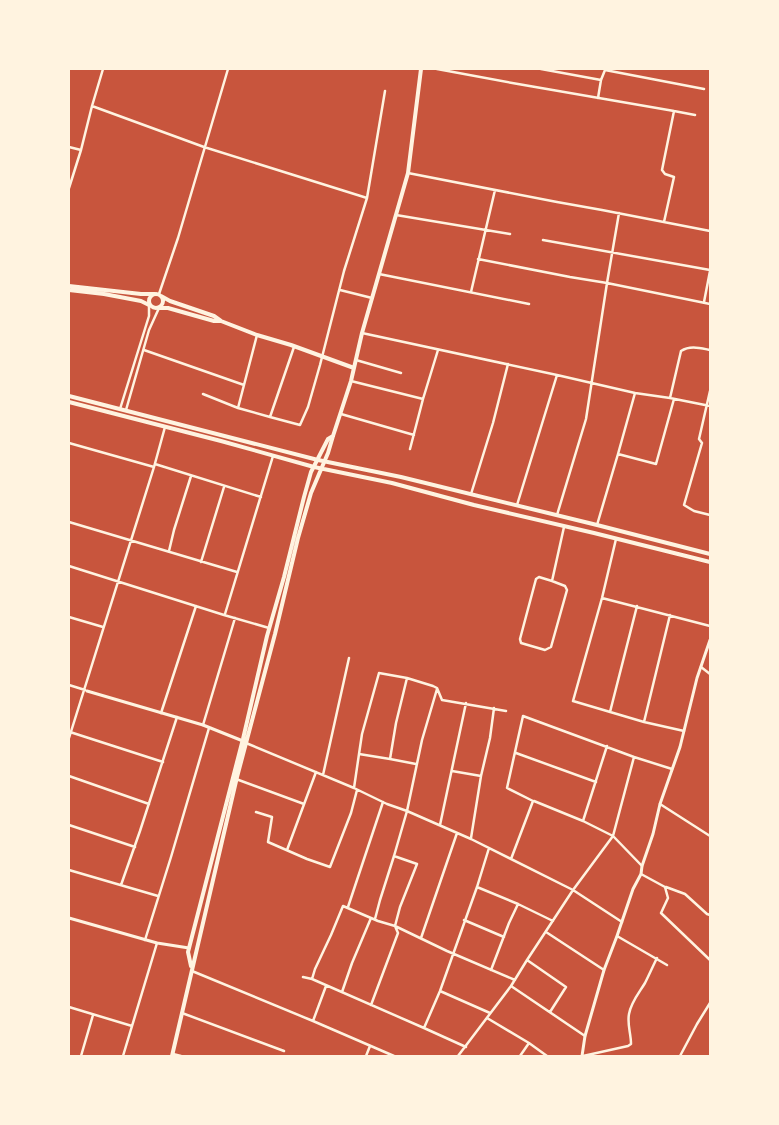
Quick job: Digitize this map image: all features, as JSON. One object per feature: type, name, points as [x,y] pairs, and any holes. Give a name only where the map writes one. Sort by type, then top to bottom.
[{"type":"main road","points":[[192,970],[188,952],[308,502],[330,447],[351,381],[362,333],[408,172],[421,69]]},
{"type":"main road","points":[[69,286],[158,295],[214,316],[257,335],[322,355],[354,368]]},
{"type":"main road","points":[[69,290],[141,301],[154,308],[168,308],[214,321],[221,320]]},
{"type":"main road","points":[[149,305],[150,297],[158,295]]},
{"type":"main road","points":[[158,295],[163,303],[159,308]]},
{"type":"main road","points":[[69,396],[318,460],[401,477],[710,554]]},
{"type":"main road","points":[[69,402],[322,469],[392,483],[474,505],[710,562]]},
{"type":"main road","points":[[172,1055],[269,628],[311,472],[328,438],[333,436]]},
{"type":"street","points":[[69,188],[103,69]]},
{"type":"street","points":[[158,295],[178,238],[228,69]]},
{"type":"street","points":[[437,69],[674,110],[695,116]]},
{"type":"street","points":[[541,69],[601,80]]},
{"type":"street","points":[[570,75],[571,69]]},
{"type":"street","points":[[598,98],[605,70],[704,89]]},
{"type":"street","points":[[203,394],[238,408],[300,425],[308,406],[344,271],[367,198],[385,91]]},
{"type":"street","points":[[92,106],[204,147],[367,198]]},
{"type":"street","points":[[664,222],[674,177],[665,174],[662,170],[674,110]]},
{"type":"street","points":[[69,147],[81,150]]},
{"type":"street","points":[[408,172],[710,231]]},
{"type":"street","points":[[470,292],[495,190]]},
{"type":"street","points":[[556,515],[586,419],[619,213]]},
{"type":"street","points":[[396,215],[510,234]]},
{"type":"street","points":[[543,240],[710,270],[704,302]]},
{"type":"street","points":[[478,258],[710,304]]},
{"type":"street","points":[[379,274],[529,304]]},
{"type":"street","points":[[340,290],[372,298]]},
{"type":"street","points":[[120,410],[149,316],[149,305]]},
{"type":"street","points":[[125,411],[149,330],[159,308]]},
{"type":"street","points":[[362,333],[635,393],[709,406]]},
{"type":"street","points":[[238,408],[257,335]]},
{"type":"street","points":[[270,417],[294,346]]},
{"type":"street","points":[[670,398],[681,352],[691,347],[710,350]]},
{"type":"street","points":[[143,350],[244,384]]},
{"type":"street","points":[[410,449],[438,350]]},
{"type":"street","points":[[356,360],[401,373]]},
{"type":"street","points":[[471,494],[493,423],[508,364]]},
{"type":"street","points":[[517,505],[556,375]]},
{"type":"street","points":[[351,381],[423,399]]},
{"type":"street","points":[[710,391],[709,406],[699,439],[702,443],[684,505],[694,511],[710,515]]},
{"type":"street","points":[[597,525],[635,393]]},
{"type":"street","points":[[618,454],[656,464],[674,399]]},
{"type":"street","points":[[341,414],[414,435]]},
{"type":"street","points":[[69,738],[165,427]]},
{"type":"street","points":[[69,443],[154,465],[261,498]]},
{"type":"street","points":[[224,615],[273,456]]},
{"type":"street","points":[[169,551],[191,476]]},
{"type":"street","points":[[201,562],[224,486]]},
{"type":"street","points":[[69,522],[237,572]]},
{"type":"street","points":[[552,581],[564,527]]},
{"type":"street","points":[[616,539],[602,598],[573,702],[684,731]]},
{"type":"street","points":[[69,566],[269,628]]},
{"type":"street","points":[[539,577],[552,581],[565,586],[567,590],[551,647],[545,650],[521,643],[520,639],[536,579],[539,577]]},
{"type":"street","points":[[602,598],[710,626]]},
{"type":"street","points":[[161,713],[196,606]]},
{"type":"street","points":[[610,712],[636,606]]},
{"type":"street","points":[[644,722],[670,615]]},
{"type":"street","points":[[69,617],[103,627]]},
{"type":"street","points":[[203,726],[235,618]]},
{"type":"street","points":[[657,958],[631,1004],[628,1026],[631,1044],[582,1056],[604,970],[633,889],[642,874],[642,866],[653,834],[660,804],[680,747],[710,640]]},
{"type":"street","points":[[324,775],[349,658]]},
{"type":"street","points":[[701,667],[710,674]]},
{"type":"street","points":[[256,812],[272,817],[268,842],[330,866],[351,813],[356,789],[362,734],[379,672],[407,678],[437,688],[442,700],[506,711]]},
{"type":"street","points":[[390,758],[407,678]]},
{"type":"street","points":[[69,685],[209,728],[324,775],[490,848],[573,890],[622,922]]},
{"type":"street","points":[[375,920],[407,811],[416,764],[437,688]]},
{"type":"street","points":[[440,825],[466,703]]},
{"type":"street","points":[[471,839],[494,708]]},
{"type":"street","points":[[642,866],[613,836],[508,788],[523,716],[672,769]]},
{"type":"street","points":[[121,885],[177,717]]},
{"type":"street","points":[[145,940],[209,728]]},
{"type":"street","points":[[70,732],[163,762]]},
{"type":"street","points":[[583,821],[607,746]]},
{"type":"street","points":[[516,753],[596,782]]},
{"type":"street","points":[[359,754],[416,764]]},
{"type":"street","points":[[458,1056],[511,986],[573,890],[613,836],[634,757]]},
{"type":"street","points":[[452,771],[481,776]]},
{"type":"street","points":[[287,850],[316,772]]},
{"type":"street","points":[[69,776],[149,804]]},
{"type":"street","points":[[236,779],[304,804]]},
{"type":"street","points":[[511,859],[533,801]]},
{"type":"street","points":[[348,908],[383,802]]},
{"type":"street","points":[[660,804],[710,836]]},
{"type":"street","points":[[69,825],[135,847]]},
{"type":"street","points":[[421,939],[457,834]]},
{"type":"street","points":[[424,1028],[440,991],[490,848]]},
{"type":"street","points":[[371,1005],[398,933],[395,926],[400,907],[418,864],[394,856]]},
{"type":"street","points":[[69,870],[159,896]]},
{"type":"street","points":[[642,874],[665,887],[685,894],[710,915]]},
{"type":"street","points":[[477,887],[518,904],[553,922]]},
{"type":"street","points":[[665,887],[668,898],[662,913],[710,960]]},
{"type":"street","points":[[491,970],[518,904]]},
{"type":"street","points":[[312,979],[342,906],[395,926],[515,980]]},
{"type":"street","points":[[69,918],[157,943],[190,948]]},
{"type":"street","points":[[342,992],[371,918]]},
{"type":"street","points":[[464,920],[504,938]]},
{"type":"street","points":[[546,932],[604,970]]},
{"type":"street","points":[[617,936],[666,964]]},
{"type":"street","points":[[123,1056],[157,943]]},
{"type":"street","points":[[527,960],[566,987],[550,1012]]},
{"type":"street","points":[[192,970],[394,1056]]},
{"type":"street","points":[[303,977],[312,979],[466,1047]]},
{"type":"street","points":[[313,1021],[326,986]]},
{"type":"street","points":[[511,986],[586,1036]]},
{"type":"street","points":[[440,991],[490,1013]]},
{"type":"street","points":[[680,1056],[710,1003]]},
{"type":"street","points":[[69,1007],[93,1016],[132,1026]]},
{"type":"street","points":[[182,1013],[284,1051]]},
{"type":"street","points":[[81,1056],[93,1016]]},
{"type":"street","points":[[487,1018],[547,1056]]},
{"type":"street","points":[[520,1056],[528,1043]]},
{"type":"street","points":[[366,1056],[370,1046]]},
{"type":"street","points":[[172,1055],[181,1056]]}]
